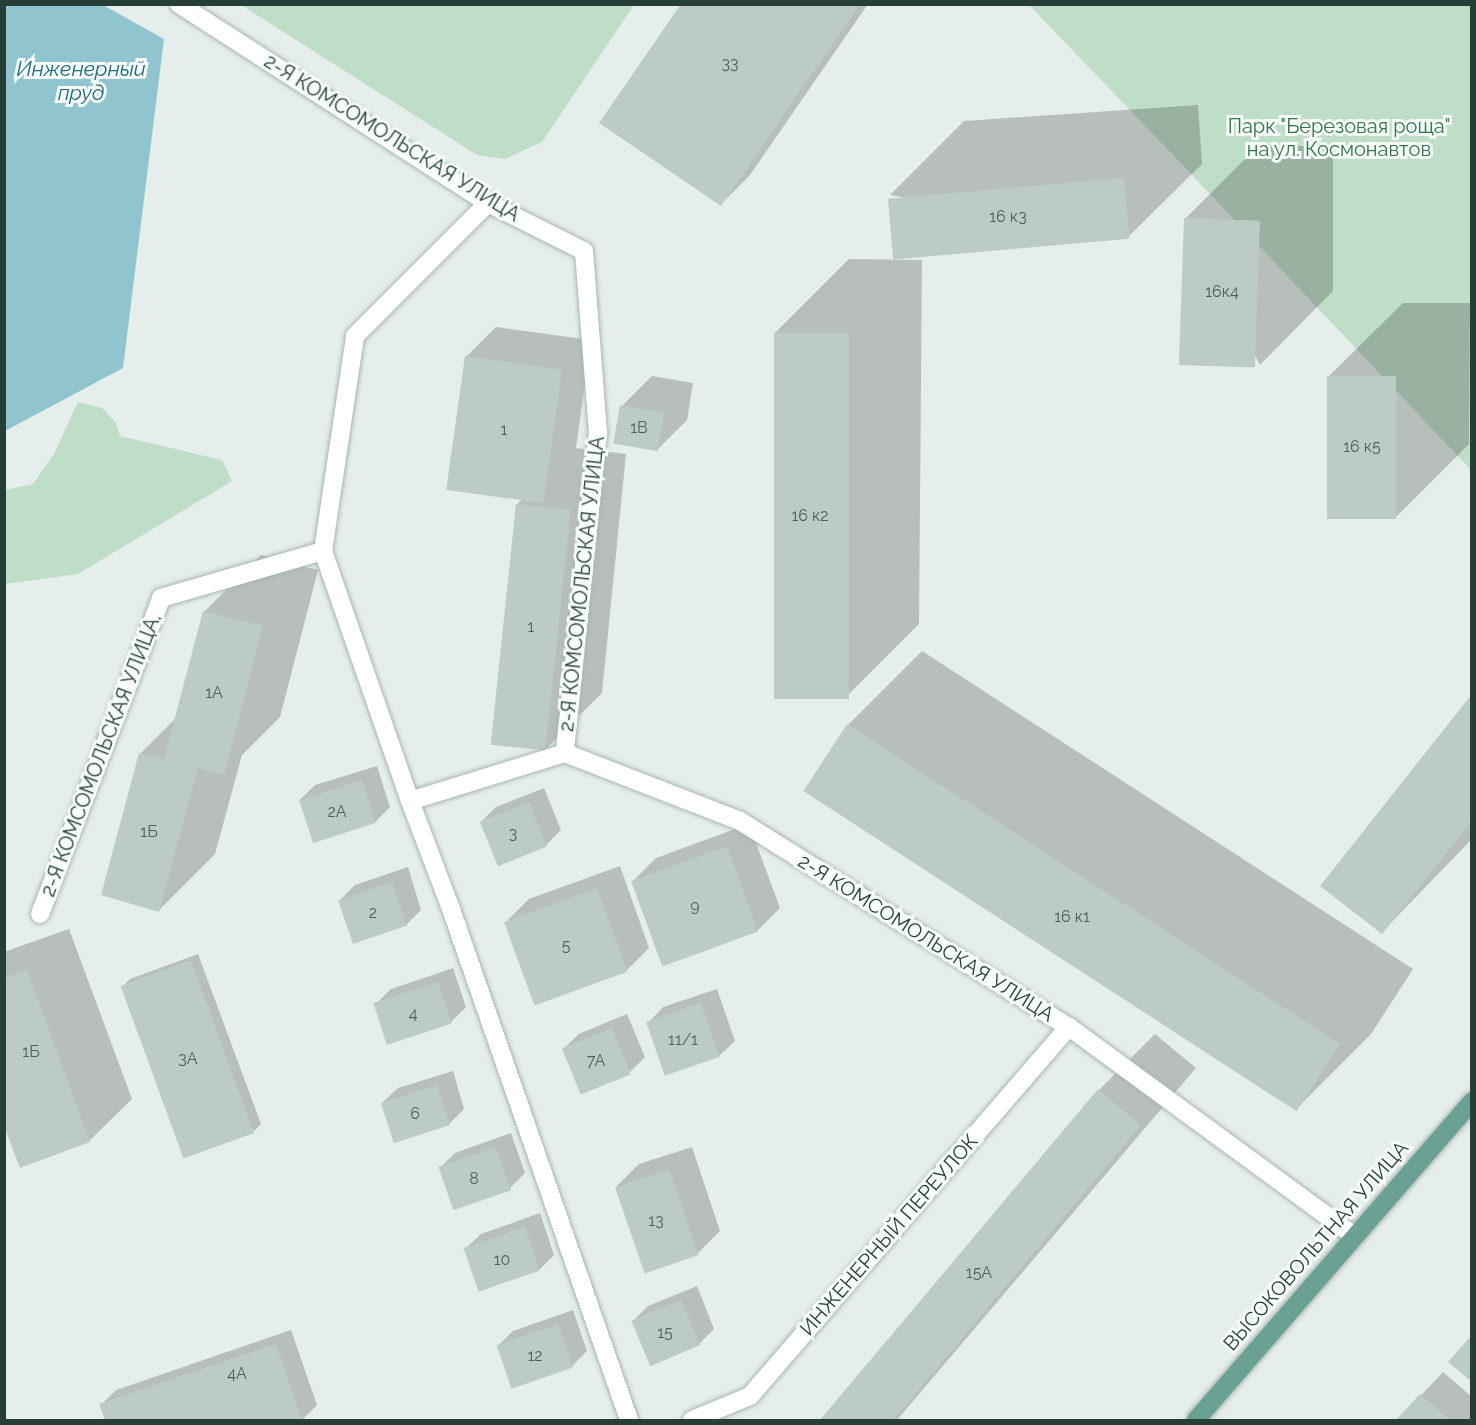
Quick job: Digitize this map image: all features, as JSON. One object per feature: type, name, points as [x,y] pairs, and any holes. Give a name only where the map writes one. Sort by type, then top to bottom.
[{"type":"main road","name":"ВЫСОКОВОЛЬТНАЯ УЛИЦА","points":[[1196,1420],[1353,1235],[1472,1101]]},
{"type":"street","name":"2-Я КОМСОМОЛЬСКАЯ УЛИЦА","points":[[179,4],[488,203],[584,250],[598,431],[566,753],[740,821],[1069,1028],[1353,1235]]},
{"type":"street","points":[[488,203],[355,336],[323,550],[410,801],[452,909],[629,1420]]},
{"type":"street","name":"2-Я КОМСОМОЛЬСКАЯ УЛИЦА,","points":[[40,914],[161,598],[323,550]]},
{"type":"street","points":[[410,801],[566,753]]},
{"type":"street","name":"ИНЖЕНЕРНЫЙ ПЕРЕУЛОК","points":[[692,1420],[750,1396],[1069,1028]]},
{"type":"green space","points":[[241,5],[634,5],[542,142],[505,159],[477,155]]},
{"type":"green space","name":"Парк \"Березовая роща\" на ул. Космонавтов","points":[[1029,5],[1471,5],[1471,470],[1157,138]]},
{"type":"green space","points":[[78,402],[102,408],[116,423],[120,436],[222,460],[232,481],[78,574],[5,584],[5,490],[33,484],[54,454]]},
{"type":"water","name":"Инженерный пруд","points":[[5,4],[103,5],[164,39],[123,368],[5,431]]},
{"type":"building","points":[[681,4],[860,4],[721,206],[599,123]]},
{"type":"building","points":[[1124,178],[1129,239],[893,259],[888,199]]},
{"type":"building","points":[[1184,218],[1260,221],[1255,368],[1179,365]]},
{"type":"building","points":[[774,333],[849,333],[849,699],[774,699]]},
{"type":"building","points":[[465,356],[562,370],[543,503],[446,490]]},
{"type":"building","points":[[1327,376],[1396,376],[1396,519],[1327,519]]},
{"type":"building","points":[[620,405],[664,413],[658,451],[613,443]]},
{"type":"building","points":[[516,504],[571,510],[545,750],[491,745]]},
{"type":"building","points":[[203,611],[263,626],[224,775],[198,768],[159,912],[101,895],[139,753],[164,759]]},
{"type":"building","points":[[1472,694],[1472,821],[1382,934],[1320,886]]},
{"type":"building","points":[[847,724],[1340,1044],[1297,1111],[803,791]]},
{"type":"building","points":[[362,780],[376,823],[313,843],[299,800]]},
{"type":"building","points":[[529,802],[547,847],[498,866],[480,822]]},
{"type":"building","points":[[727,846],[758,932],[662,966],[631,881]]},
{"type":"building","points":[[392,882],[407,925],[353,944],[338,901]]},
{"type":"building","points":[[597,888],[627,972],[534,1005],[504,922]]},
{"type":"building","points":[[191,960],[254,1133],[183,1159],[121,986]]},
{"type":"building","points":[[27,970],[90,1142],[20,1168],[4,1126],[4,978]]},
{"type":"building","points":[[438,982],[452,1024],[387,1045],[373,1003]]},
{"type":"building","points":[[701,1003],[720,1057],[665,1076],[646,1022]]},
{"type":"building","points":[[612,1028],[631,1074],[581,1095],[562,1048]]},
{"type":"building","points":[[437,1085],[450,1125],[394,1143],[381,1103]]},
{"type":"building","points":[[1098,1089],[1141,1125],[893,1420],[820,1420]]},
{"type":"building","points":[[496,1147],[511,1190],[453,1210],[438,1167]]},
{"type":"building","points":[[669,1169],[699,1255],[645,1274],[615,1188]]},
{"type":"building","points":[[525,1227],[540,1270],[479,1292],[464,1248]]},
{"type":"building","points":[[681,1300],[700,1345],[650,1366],[631,1321]]},
{"type":"building","points":[[558,1324],[573,1367],[512,1389],[497,1345]]},
{"type":"building","points":[[1472,1335],[1472,1382],[1448,1362]]},
{"type":"building","points":[[276,1344],[302,1420],[105,1420],[99,1404]]},
{"type":"building","points":[[1420,1394],[1450,1420],[1396,1420]]}]
